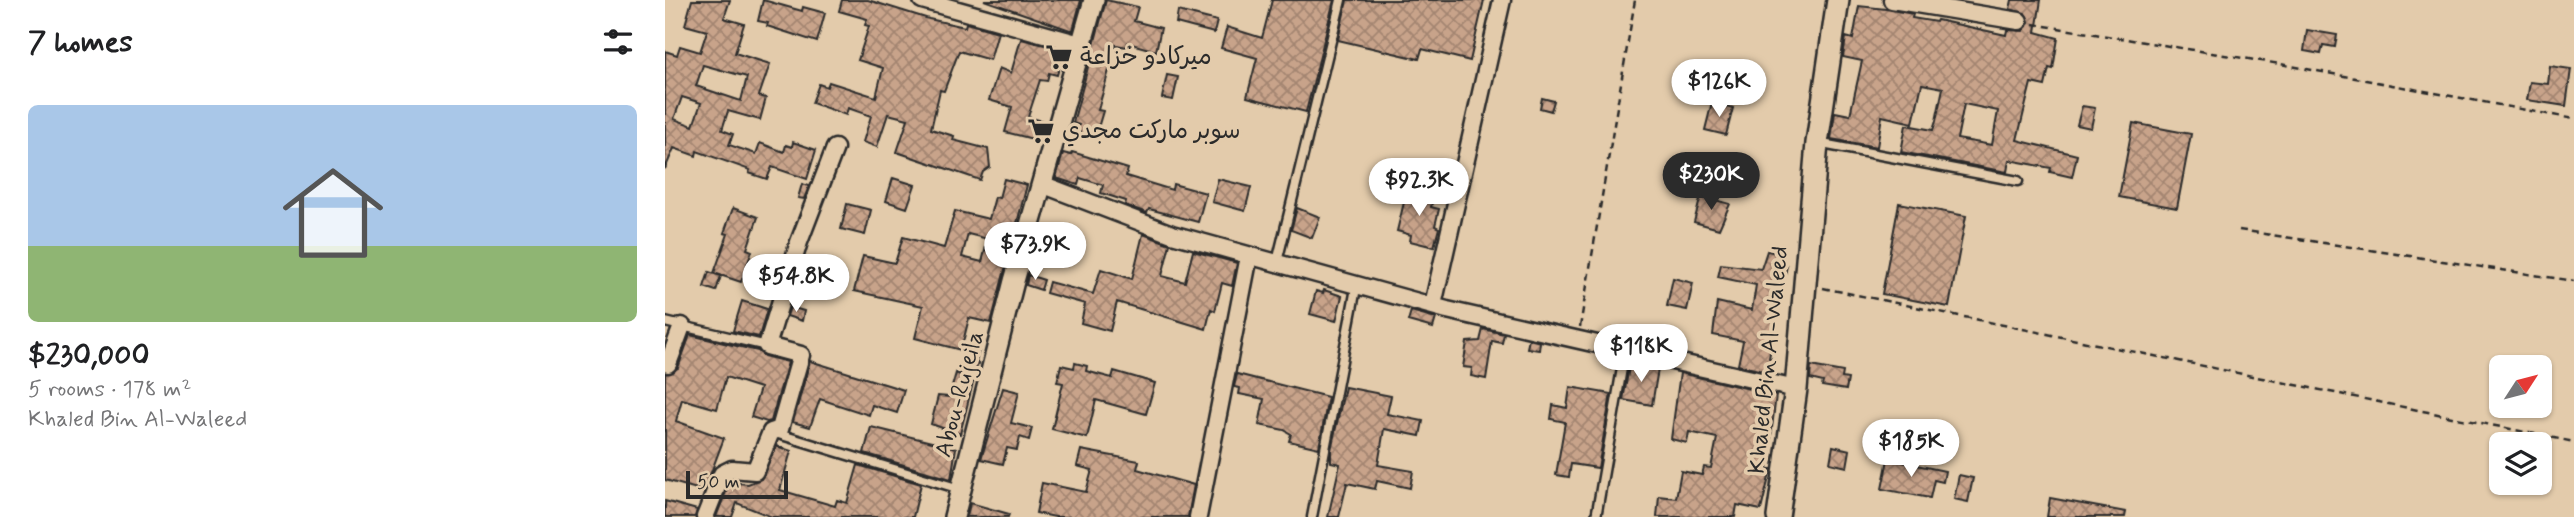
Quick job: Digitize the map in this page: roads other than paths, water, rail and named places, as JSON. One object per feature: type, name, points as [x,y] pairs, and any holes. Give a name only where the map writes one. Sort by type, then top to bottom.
[{"type":"main road","name":"Khaled Bin Al-Waleed","points":[[1778,517],[1796,389],[1817,143],[1838,0]]},
{"type":"street","points":[[922,0],[1080,44]]},
{"type":"street","name":"Abou-Rujeila","points":[[954,517],[1014,281],[1044,185],[1094,0]]},
{"type":"street","points":[[1433,305],[1502,0]]},
{"type":"street","points":[[1892,0],[2019,22]]},
{"type":"street","points":[[705,517],[722,474],[732,469],[755,471],[771,432],[780,429],[801,355],[767,345],[799,242],[835,148]]},
{"type":"street","points":[[1044,185],[1172,234],[1249,256],[1433,305],[1796,389]]},
{"type":"street","points":[[1198,517],[1249,256]]},
{"type":"street","points":[[665,363],[668,364],[682,326]]},
{"type":"lane","points":[[1277,262],[1341,0]]},
{"type":"lane","points":[[1817,143],[2018,181]]},
{"type":"lane","points":[[1312,517],[1357,283]]},
{"type":"lane","points":[[665,322],[767,345]]},
{"type":"lane","points":[[1596,517],[1625,351]]},
{"type":"lane","points":[[771,432],[960,489]]},
{"type":"place","name":"ميركادو خزاعة","points":[[1059,57]]},
{"type":"place","name":"سوبر ماركت مجدي","points":[[1041,131]]}]
